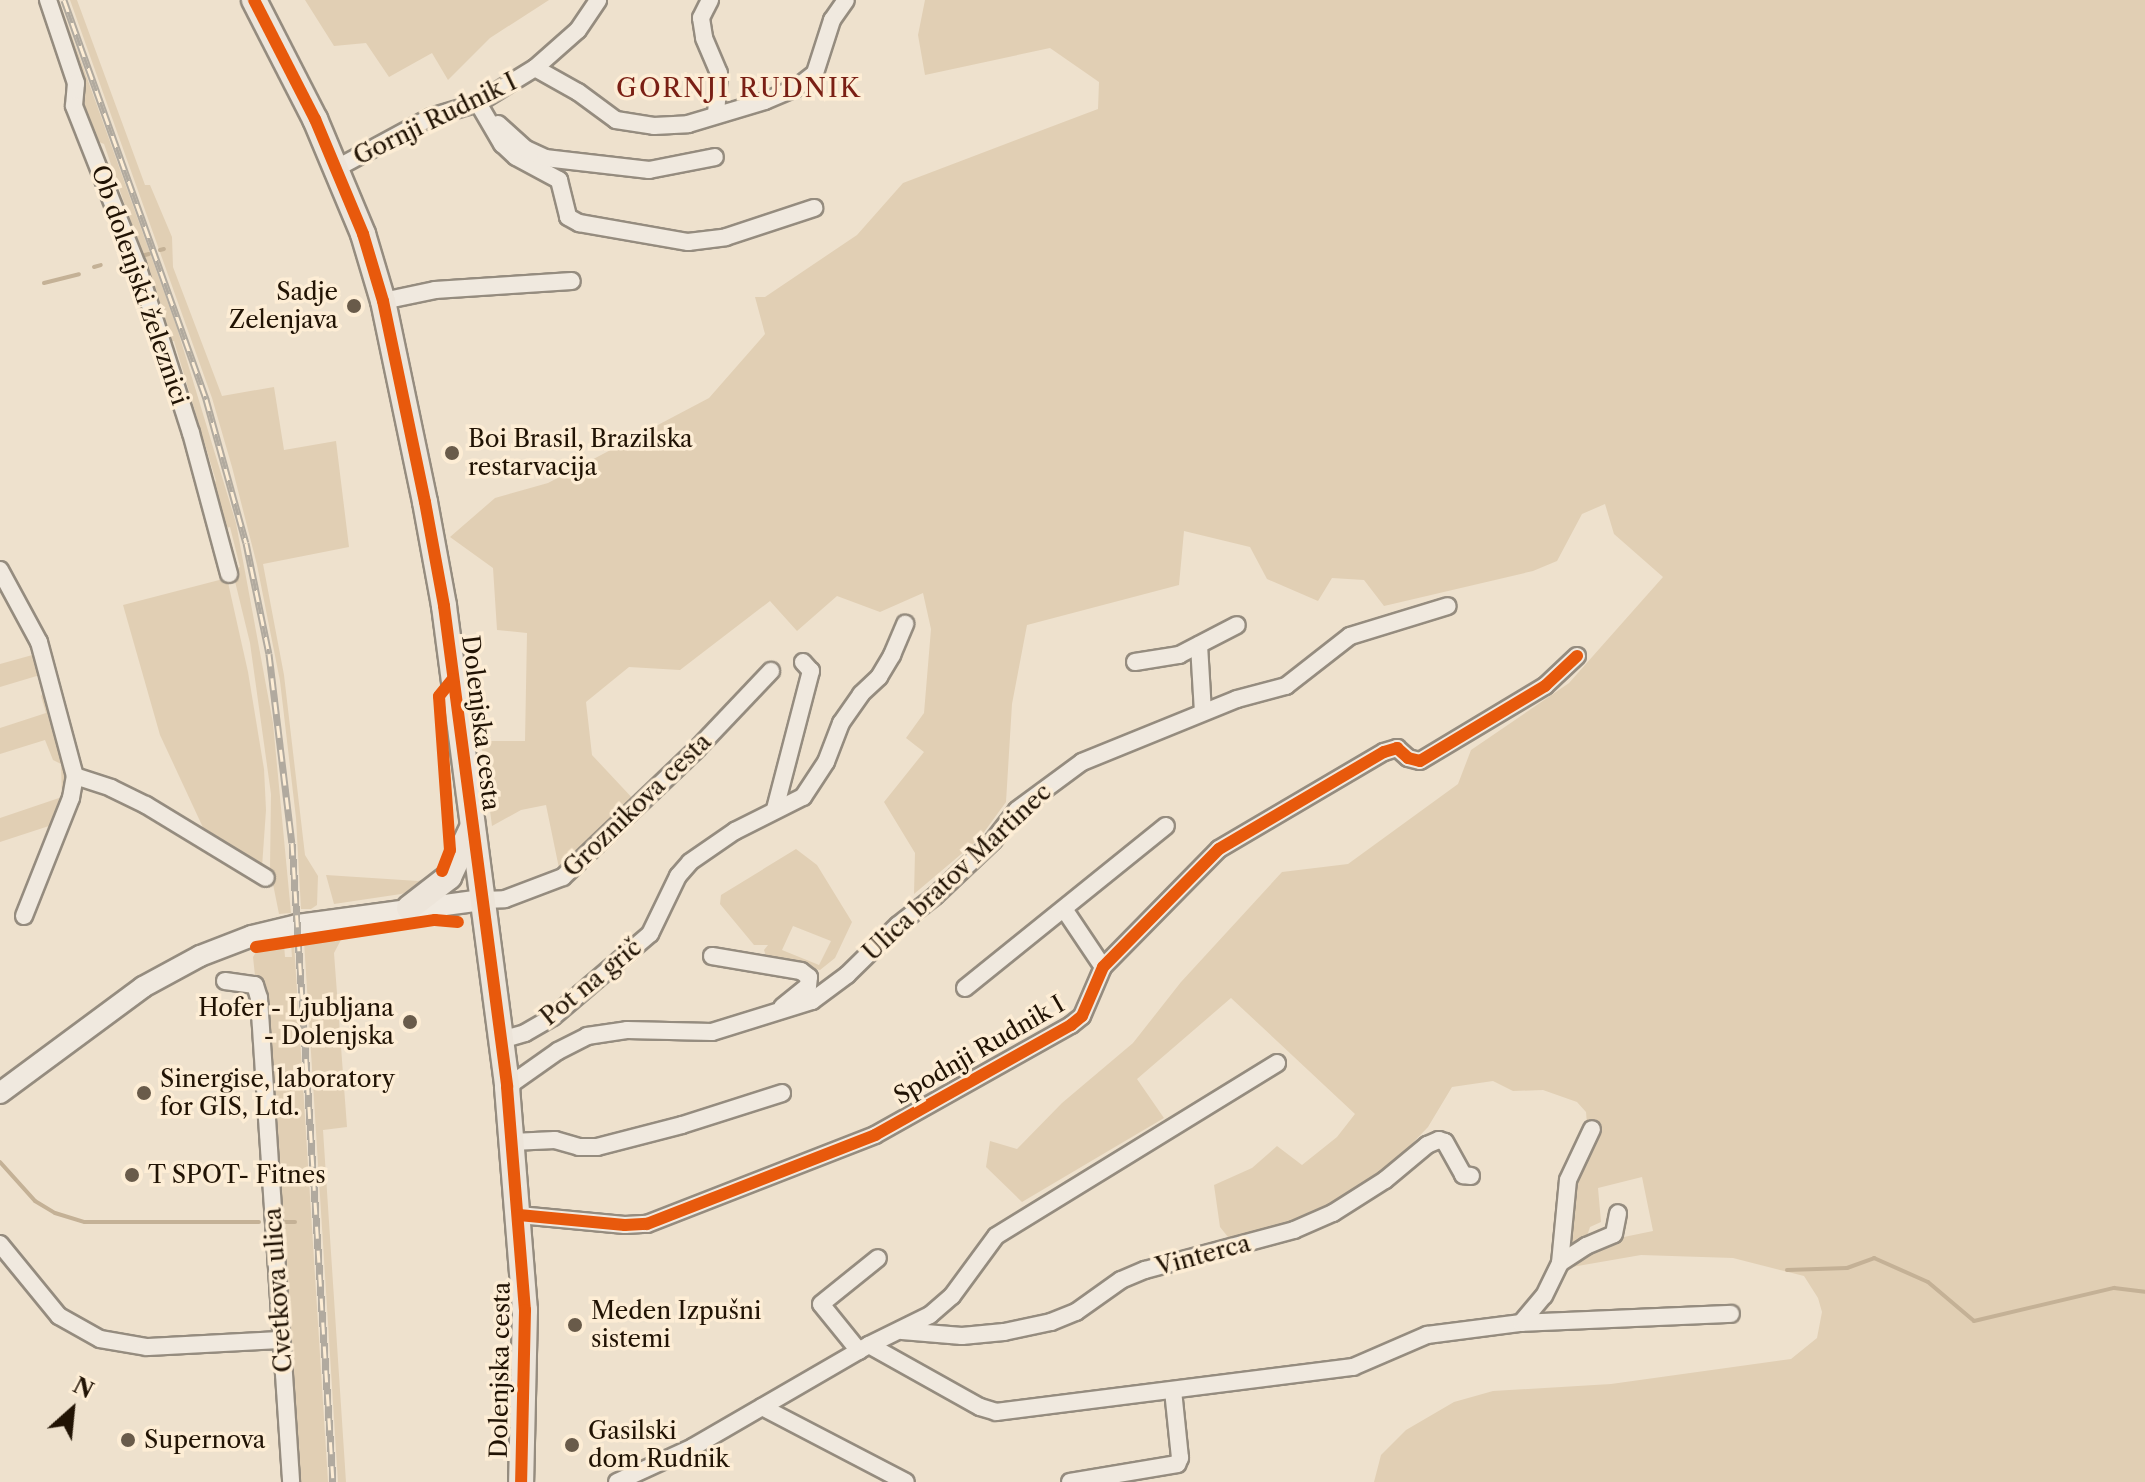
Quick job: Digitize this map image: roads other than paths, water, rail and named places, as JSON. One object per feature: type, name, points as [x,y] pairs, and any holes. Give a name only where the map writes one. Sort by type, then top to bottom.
[{"type":"main road","name":"Dolenjska cesta","points":[[254,0],[337,168],[363,234],[383,301],[444,606],[507,1087],[519,1215],[525,1310],[521,1482]]},
{"type":"main road","points":[[409,908],[449,877],[472,828]]},
{"type":"street","name":"Ob dolenjski železnici","points":[[48,0],[76,83],[74,106],[137,265],[191,433],[229,574]]},
{"type":"street","name":"Gornji Rudnik I","points":[[337,168],[431,117],[478,103],[535,68],[578,30],[598,0]]},
{"type":"street","points":[[710,0],[701,18],[704,38],[719,73],[716,115]]},
{"type":"street","points":[[535,68],[578,92],[616,120],[654,126],[688,124],[796,88],[815,73],[832,20],[846,0]]},
{"type":"street","points":[[478,103],[508,135],[545,158],[649,170],[715,157]]},
{"type":"street","points":[[478,103],[502,144],[516,157],[559,180],[568,217],[579,223],[688,242],[726,237],[814,208]]},
{"type":"street","points":[[383,301],[435,290],[572,281]]},
{"type":"street","points":[[0,570],[39,642],[75,776],[71,798],[24,916]]},
{"type":"street","name":"Ulica bratov Martinec","points":[[507,1087],[558,1051],[587,1036],[627,1030],[712,1032],[812,1001],[837,984],[993,841],[1017,810],[1056,780],[1108,749],[1203,712],[1286,686],[1350,636],[1448,606]]},
{"type":"street","name":"Pot na grič","points":[[501,1040],[525,1033],[553,1017],[650,934],[678,876],[690,862],[775,809],[803,797],[826,762],[841,723],[861,694],[879,677],[905,624]]},
{"type":"street","points":[[1135,662],[1179,655],[1237,625]]},
{"type":"street","points":[[1199,645],[1203,712]]},
{"type":"street","name":"Spodnji Rudnik I","points":[[519,1215],[625,1225],[647,1224],[838,1152],[1071,1025],[1082,1016],[1090,1003],[1103,967],[1219,849],[1384,752],[1397,748],[1408,758],[1420,761],[1545,686],[1577,656]]},
{"type":"street","points":[[775,809],[811,671],[803,662]]},
{"type":"street","name":"Groznikova cesta","points":[[481,900],[505,899],[563,877],[696,750],[771,671]]},
{"type":"street","points":[[75,776],[111,788],[146,805],[266,878]]},
{"type":"street","points":[[965,988],[1166,826]]},
{"type":"street","points":[[0,1093],[143,987],[200,956],[276,930],[409,908],[481,900]]},
{"type":"street","points":[[1064,909],[1103,967]]},
{"type":"street","points":[[712,956],[782,966],[801,971],[809,977],[808,986],[774,1013]]},
{"type":"street","name":"Cvetkova ulica","points":[[225,981],[251,984],[257,988],[291,1482]]},
{"type":"street","name":"Vinterca","points":[[617,1482],[693,1447],[864,1348],[902,1331],[952,1296],[996,1236],[1277,1063]]},
{"type":"street","points":[[512,1142],[555,1140],[579,1147],[597,1147],[682,1125],[782,1093]]},
{"type":"street","points":[[1521,1323],[1544,1296],[1560,1263],[1568,1180],[1592,1129]]},
{"type":"street","name":"Vinterca","points":[[902,1331],[962,1336],[1004,1332],[1051,1322],[1076,1312],[1121,1280],[1145,1270],[1294,1230],[1333,1213],[1385,1180],[1427,1145],[1439,1140],[1445,1142],[1463,1175],[1471,1176]]},
{"type":"street","points":[[1560,1263],[1586,1246],[1614,1234],[1618,1213]]},
{"type":"street","points":[[0,1244],[59,1316],[100,1339],[147,1347],[281,1340]]},
{"type":"street","points":[[878,1258],[821,1304],[864,1348],[980,1407],[996,1412],[1353,1367],[1427,1335],[1521,1323],[1731,1314]]},
{"type":"street","points":[[1070,1482],[1177,1464],[1180,1458],[1173,1390]]},
{"type":"street","points":[[762,1407],[906,1482]]},
{"type":"waterway","points":[[160,250],[164,249]]},
{"type":"waterway","points":[[145,255],[149,254]]},
{"type":"waterway","points":[[94,267],[101,265]]},
{"type":"waterway","points":[[44,283],[79,274]]},
{"type":"waterway","points":[[0,1162],[35,1201],[55,1213],[85,1222],[259,1222]]},
{"type":"waterway","points":[[281,1222],[295,1222]]},
{"type":"waterway","points":[[1787,1270],[1847,1268],[1874,1258],[1928,1282],[1974,1321],[2114,1288],[2145,1292]]},
{"type":"railway","points":[[64,0],[206,399],[246,543],[269,654],[292,843],[333,1482]]},
{"type":"place","name":"Sadje Zelenjava","points":[[354,306]]},
{"type":"place","name":"Boi Brasil, Brazilska restarvacija","points":[[452,453]]},
{"type":"place","name":"Hofer - Ljubljana - Dolenjska","points":[[410,1022]]},
{"type":"place","name":"Sinergise, laboratory for GIS, Ltd.","points":[[144,1093]]},
{"type":"place","name":"T SPOT- Fitnes","points":[[132,1175]]},
{"type":"place","name":"Meden Izpušni sistemi","points":[[575,1325]]},
{"type":"place","name":"Supernova","points":[[128,1440]]},
{"type":"place","name":"Gasilski dom Rudnik","points":[[572,1445]]},
{"type":"district","name":"GORNJI RUDNIK","points":[[739,89]]}]
